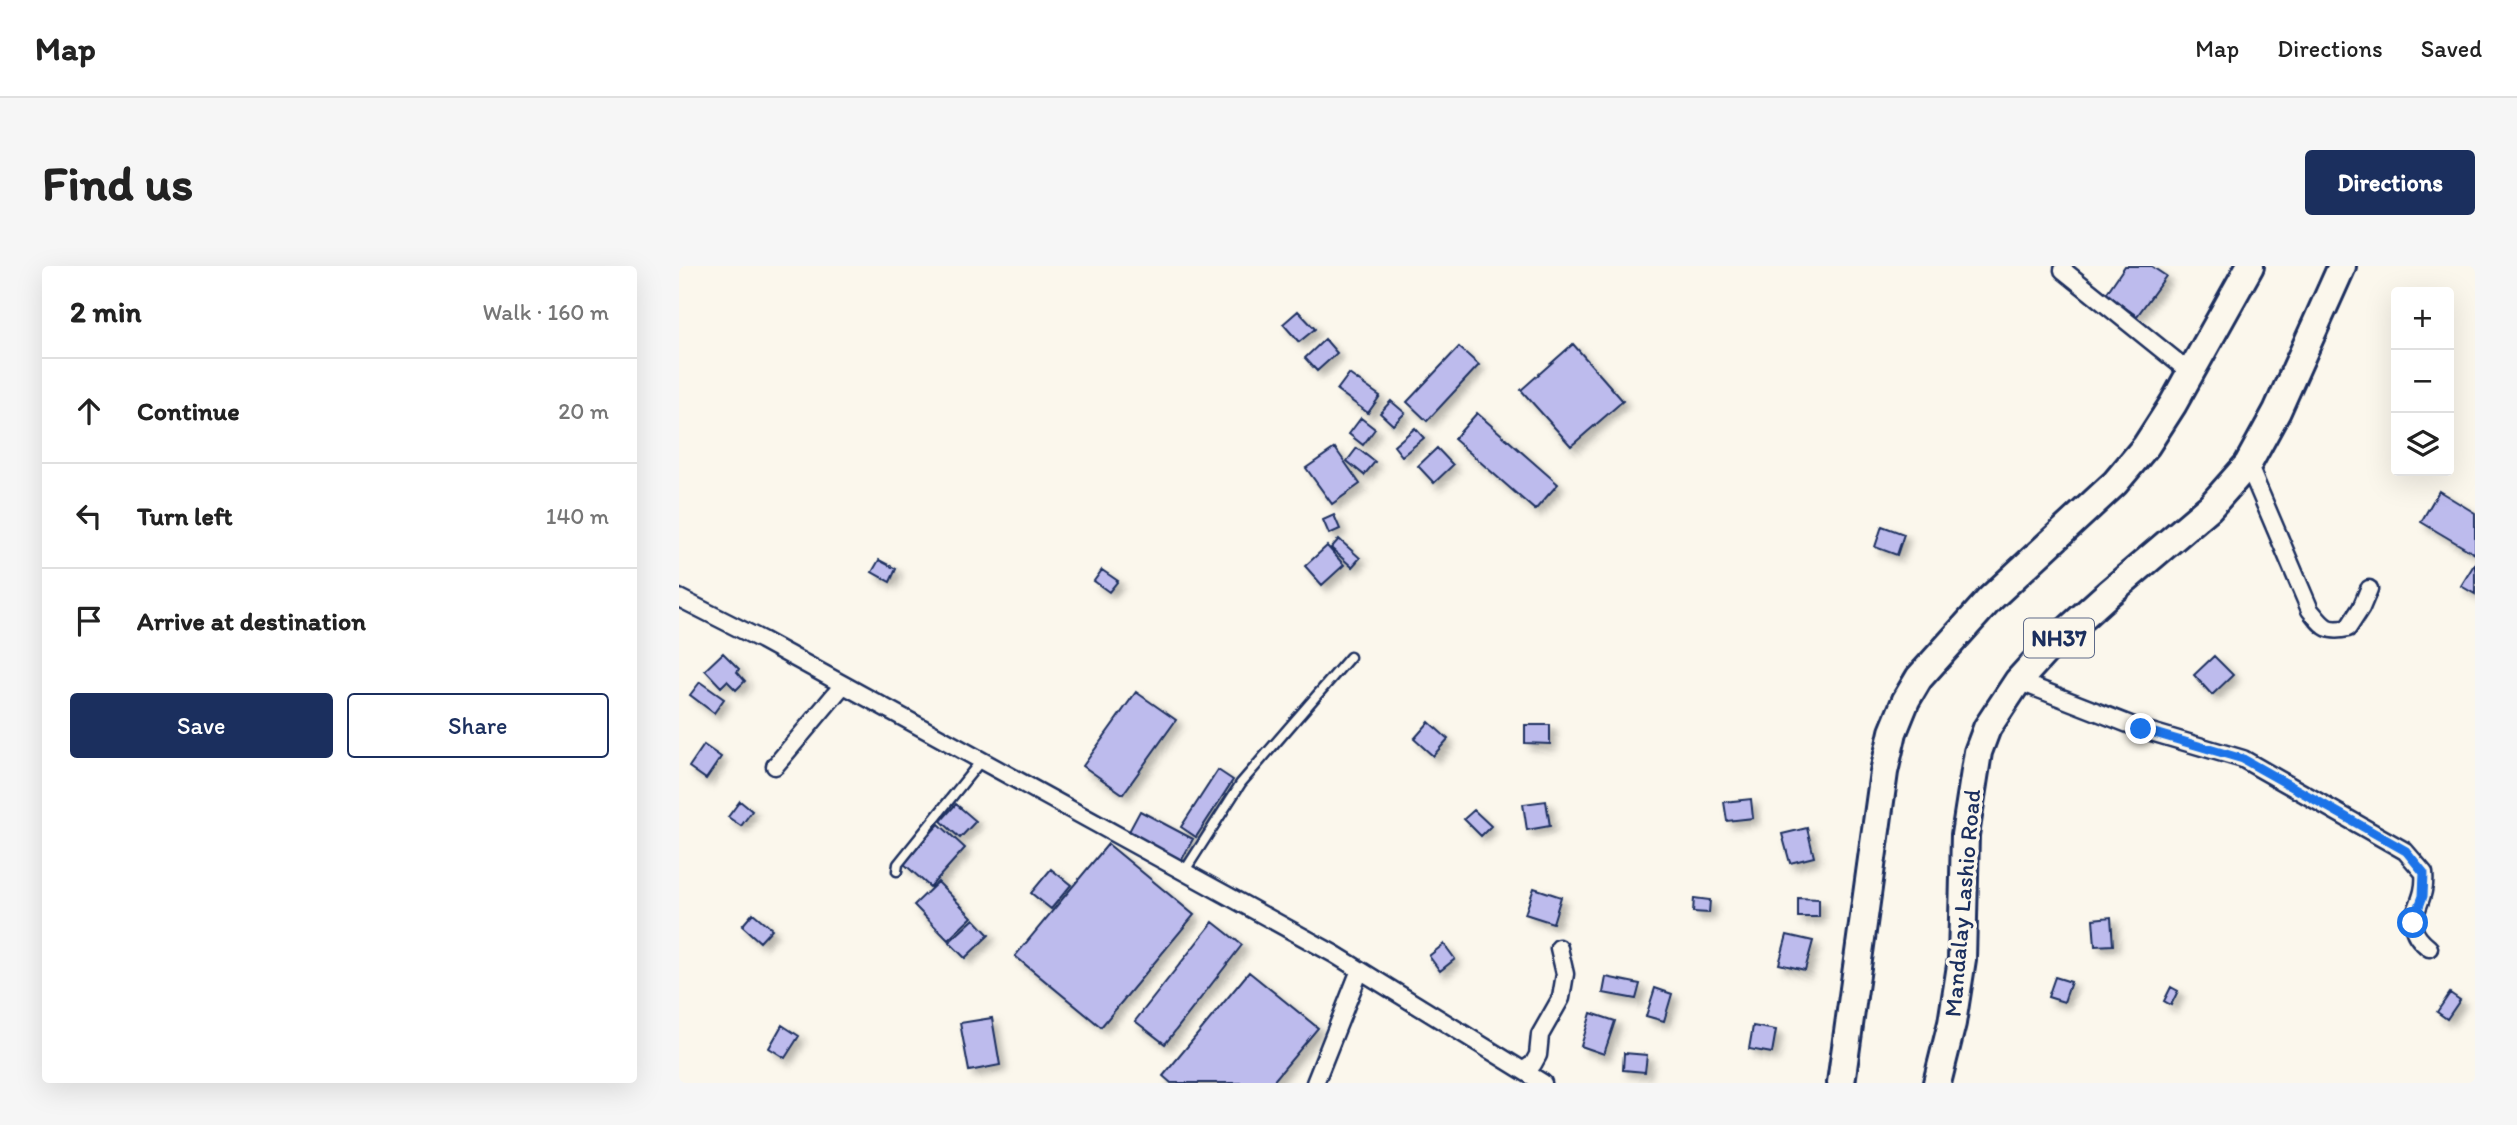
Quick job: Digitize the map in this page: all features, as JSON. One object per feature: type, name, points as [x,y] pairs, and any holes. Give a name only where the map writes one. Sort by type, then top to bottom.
[{"type":"highway","points":[[1841,1083],[1884,772],[1893,732],[1906,700],[1919,678],[1948,642],[1990,599],[2115,483],[2146,446],[2191,373],[2250,266]]},
{"type":"highway","name":"Mandalay Lashio Road","points":[[1937,1083],[1952,1023],[1962,958],[1965,835],[1978,752],[1987,728],[2018,681],[2048,648],[2210,507],[2248,464],[2277,411],[2342,266]]},
{"type":"street","points":[[2063,270],[2191,373]]},
{"type":"street","points":[[2248,464],[2310,610],[2322,626],[2335,631],[2348,628],[2369,589]]},
{"type":"street","points":[[679,598],[1360,970],[1543,1083]]},
{"type":"street","points":[[2018,681],[2141,729],[2243,759],[2406,851],[2424,873],[2423,896],[2413,923],[2417,939],[2429,948]]},
{"type":"street","points":[[775,766],[842,685]]},
{"type":"street","points":[[1524,1070],[1533,1064],[1538,1055],[1540,1035],[1561,998],[1565,974],[1559,948]]},
{"type":"street","points":[[1315,1083],[1360,970]]},
{"type":"lane","points":[[1184,872],[1241,783],[1350,657]]},
{"type":"lane","points":[[897,871],[898,864],[981,762]]},
{"type":"building","points":[[2125,266],[2151,266],[2166,276],[2137,316],[2106,294]]},
{"type":"building","points":[[1298,311],[1315,329],[1299,342],[1283,324]]},
{"type":"building","points":[[1325,339],[1337,353],[1317,371],[1305,358]]},
{"type":"building","points":[[1573,344],[1623,401],[1571,446],[1521,390]]},
{"type":"building","points":[[1459,347],[1479,365],[1427,421],[1407,402]]},
{"type":"building","points":[[1349,374],[1380,396],[1368,413],[1337,390]]},
{"type":"building","points":[[1391,401],[1405,413],[1393,425],[1380,413]]},
{"type":"building","points":[[1477,413],[1558,484],[1535,510],[1454,439]]},
{"type":"building","points":[[1361,418],[1375,429],[1363,445],[1349,434]]},
{"type":"building","points":[[1415,428],[1424,438],[1402,456],[1394,446]]},
{"type":"building","points":[[1335,448],[1360,484],[1332,504],[1306,468]]},
{"type":"building","points":[[1357,448],[1375,462],[1364,475],[1347,461]]},
{"type":"building","points":[[1437,448],[1453,465],[1434,483],[1418,466]]},
{"type":"building","points":[[2439,491],[2475,513],[2475,554],[2421,522]]},
{"type":"building","points":[[1334,515],[1340,529],[1329,534],[1323,520]]},
{"type":"building","points":[[1882,526],[1904,534],[1897,555],[1875,547]]},
{"type":"building","points":[[1339,539],[1360,558],[1352,567],[1331,548]]},
{"type":"building","points":[[1327,546],[1344,565],[1322,585],[1305,566]]},
{"type":"building","points":[[879,560],[896,569],[890,582],[872,572]]},
{"type":"building","points":[[2475,563],[2475,594],[2461,586]]},
{"type":"building","points":[[1102,570],[1118,581],[1109,592],[1094,581]]},
{"type":"building","points":[[723,653],[739,669],[737,672],[745,681],[736,690],[727,681],[721,687],[705,670]]},
{"type":"building","points":[[2214,656],[2233,675],[2212,695],[2194,675]]},
{"type":"building","points":[[700,682],[724,699],[714,713],[690,695]]},
{"type":"building","points":[[1136,692],[1176,720],[1123,794],[1083,766]]},
{"type":"building","points":[[1429,722],[1448,739],[1433,756],[1414,739]]},
{"type":"building","points":[[1525,725],[1550,725],[1550,744],[1525,743]]},
{"type":"building","points":[[704,745],[721,757],[706,779],[689,767]]},
{"type":"building","points":[[1218,770],[1233,780],[1196,837],[1181,827]]},
{"type":"building","points":[[1751,799],[1753,818],[1727,821],[1724,802]]},
{"type":"building","points":[[740,801],[752,811],[741,826],[728,817]]},
{"type":"building","points":[[1546,801],[1550,826],[1527,830],[1523,804]]},
{"type":"building","points":[[956,804],[976,821],[960,838],[941,821]]},
{"type":"building","points":[[1474,810],[1491,826],[1481,836],[1464,819]]},
{"type":"building","points":[[1140,811],[1193,839],[1179,865],[1126,837]]},
{"type":"building","points":[[939,824],[965,848],[930,887],[903,863]]},
{"type":"building","points":[[1807,828],[1814,857],[1790,863],[1782,834]]},
{"type":"building","points":[[1108,844],[1194,915],[1101,1027],[1015,956]]},
{"type":"building","points":[[1051,869],[1071,885],[1051,909],[1031,893]]},
{"type":"building","points":[[938,882],[972,917],[948,940],[914,905]]},
{"type":"building","points":[[1534,888],[1561,897],[1553,923],[1525,914]]},
{"type":"building","points":[[1694,898],[1710,900],[1709,913],[1693,912]]},
{"type":"building","points":[[1798,898],[1819,899],[1819,917],[1798,917]]},
{"type":"building","points":[[753,913],[772,929],[760,942],[742,926]]},
{"type":"building","points":[[2111,917],[2113,945],[2095,946],[2093,919]]},
{"type":"building","points":[[974,919],[989,935],[965,958],[949,942]]},
{"type":"building","points":[[1213,922],[1242,945],[1165,1044],[1135,1021]]},
{"type":"building","points":[[1787,935],[1813,941],[1805,970],[1779,964]]},
{"type":"building","points":[[1444,944],[1455,959],[1440,971],[1429,956]]},
{"type":"building","points":[[1249,972],[1318,1028],[1272,1083],[1171,1083],[1163,1076]]},
{"type":"building","points":[[1606,977],[1640,984],[1636,999],[1603,993]]},
{"type":"building","points":[[2055,977],[2071,982],[2064,1002],[2048,997]]},
{"type":"building","points":[[2171,987],[2178,991],[2171,1005],[2164,1001]]},
{"type":"building","points":[[1655,988],[1672,994],[1664,1021],[1646,1016]]},
{"type":"building","points":[[2450,993],[2460,1000],[2447,1019],[2437,1012]]},
{"type":"building","points":[[1591,1013],[1615,1021],[1604,1054],[1581,1046]]},
{"type":"building","points":[[992,1018],[1000,1065],[969,1071],[960,1023]]},
{"type":"building","points":[[782,1025],[799,1036],[785,1058],[769,1048]]},
{"type":"building","points":[[1753,1026],[1776,1030],[1772,1053],[1749,1049]]},
{"type":"building","points":[[1624,1053],[1647,1055],[1645,1072],[1623,1070]]},
{"type":"route","points":[[2141,729],[2243,759],[2406,851],[2424,873],[2425,882],[2413,923]]}]
